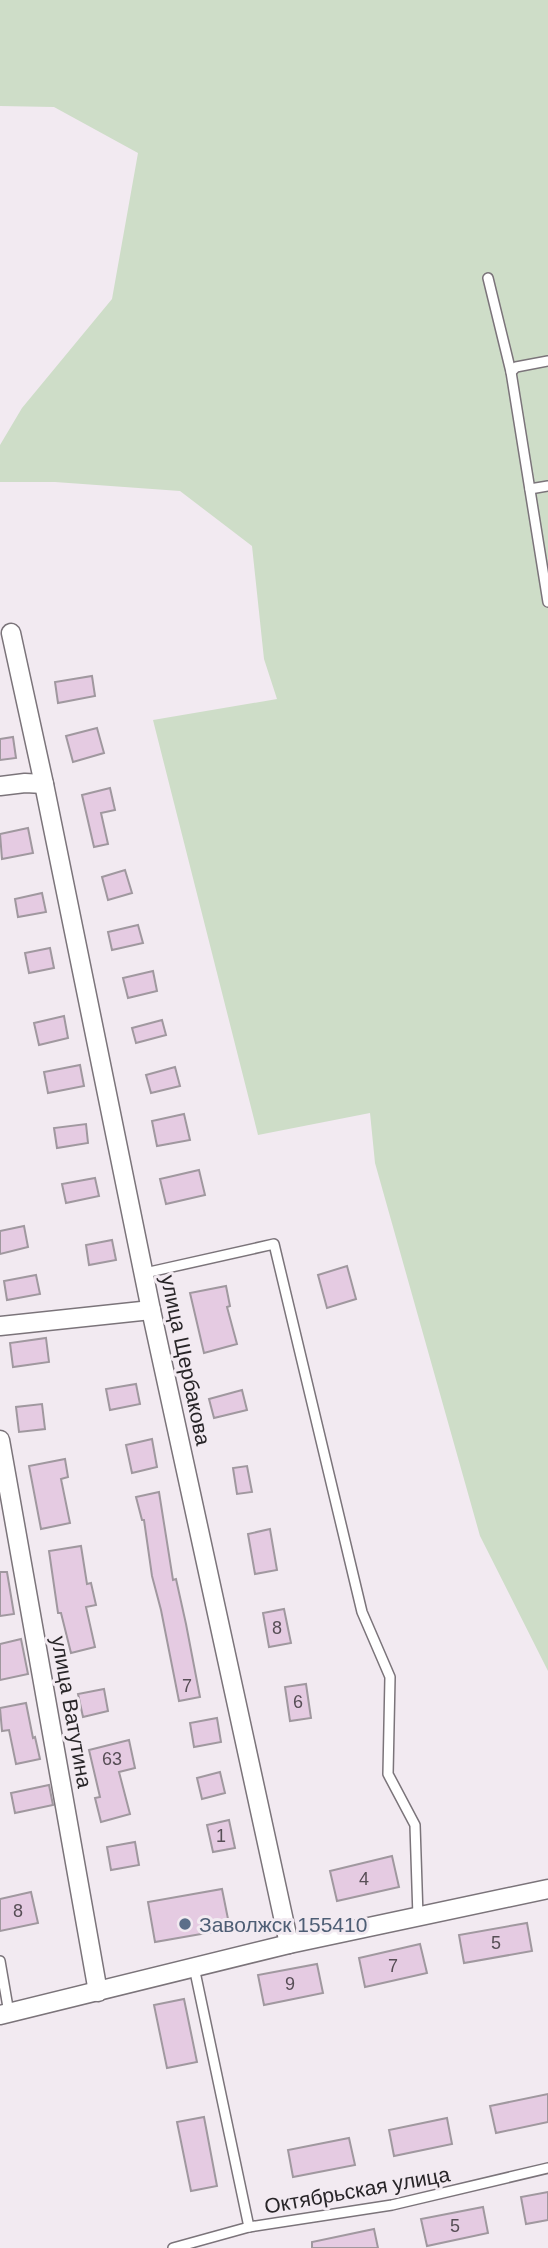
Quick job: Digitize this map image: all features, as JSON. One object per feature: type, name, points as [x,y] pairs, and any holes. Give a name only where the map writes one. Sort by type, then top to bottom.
[{"type":"street","name":"улица Щербакова","points":[[11,634],[151,1310],[289,1944]]},
{"type":"street","points":[[0,786],[44,784]]},
{"type":"street","points":[[0,1326],[151,1310]]},
{"type":"street","name":"улица Ватутина","points":[[0,1440],[98,1992]]},
{"type":"street","points":[[5,2014],[289,1944],[548,1889]]},
{"type":"lane","points":[[488,278],[511,372],[548,602]]},
{"type":"lane","points":[[511,372],[516,367],[548,361]]},
{"type":"lane","points":[[530,489],[548,486]]},
{"type":"lane","points":[[145,1273],[274,1244],[362,1612],[390,1677],[388,1774],[415,1825],[418,1917]]},
{"type":"lane","points":[[0,1961],[5,2014]]},
{"type":"lane","points":[[194,1967],[249,2227]]},
{"type":"lane","name":"Октябрьская улица","points":[[173,2248],[249,2227],[392,2204],[548,2168]]},
{"type":"green space","points":[[0,0],[548,0],[548,1671],[480,1536],[375,1163],[370,1113],[258,1135],[153,720],[277,699],[264,659],[252,546],[180,491],[55,482],[0,482],[0,445],[22,408],[112,299],[138,153],[54,107],[0,106]]},
{"type":"building","points":[[92,676],[95,696],[58,703],[55,682]]},
{"type":"building","points":[[97,728],[104,753],[73,762],[66,736]]},
{"type":"building","points":[[13,737],[16,758],[0,760],[0,739]]},
{"type":"building","points":[[110,788],[115,810],[101,813],[108,844],[94,847],[82,795]]},
{"type":"building","points":[[28,828],[33,853],[2,859],[0,834]]},
{"type":"building","points":[[125,870],[132,893],[108,900],[102,877]]},
{"type":"building","points":[[42,893],[46,912],[18,917],[15,899]]},
{"type":"building","points":[[138,925],[143,943],[112,950],[108,932]]},
{"type":"building","points":[[50,948],[54,968],[29,973],[25,953]]},
{"type":"building","points":[[153,971],[157,991],[128,998],[123,978]]},
{"type":"building","points":[[64,1016],[68,1038],[39,1045],[34,1023]]},
{"type":"building","points":[[162,1020],[166,1035],[136,1043],[132,1028]]},
{"type":"building","points":[[80,1065],[84,1086],[48,1093],[44,1072]]},
{"type":"building","points":[[175,1067],[180,1086],[151,1093],[146,1075]]},
{"type":"building","points":[[184,1114],[190,1140],[157,1146],[152,1121]]},
{"type":"building","points":[[86,1124],[88,1143],[57,1148],[54,1128]]},
{"type":"building","points":[[199,1170],[205,1195],[166,1204],[160,1179]]},
{"type":"building","points":[[95,1178],[99,1196],[66,1203],[62,1184]]},
{"type":"building","points":[[24,1226],[28,1247],[0,1254],[0,1231]]},
{"type":"building","points":[[112,1240],[116,1260],[89,1265],[86,1245]]},
{"type":"building","points":[[347,1266],[356,1299],[327,1308],[318,1275]]},
{"type":"building","points":[[36,1275],[40,1294],[7,1300],[4,1281]]},
{"type":"building","points":[[226,1286],[230,1306],[227,1307],[237,1344],[204,1353],[190,1293]]},
{"type":"building","points":[[46,1338],[49,1362],[13,1367],[10,1343]]},
{"type":"building","points":[[136,1384],[140,1404],[110,1410],[106,1389]]},
{"type":"building","points":[[242,1390],[247,1410],[214,1418],[209,1399]]},
{"type":"building","points":[[42,1404],[45,1429],[19,1432],[16,1407]]},
{"type":"building","points":[[152,1439],[157,1467],[132,1473],[126,1445]]},
{"type":"building","points":[[65,1459],[68,1477],[61,1479],[70,1523],[41,1529],[29,1466]]},
{"type":"building","points":[[247,1466],[252,1492],[237,1494],[233,1468]]},
{"type":"building","points":[[159,1492],[173,1580],[176,1579],[200,1697],[179,1701],[152,1576],[144,1520],[136,1497]]},
{"type":"building","points":[[270,1529],[277,1570],[255,1574],[248,1534]]},
{"type":"building","points":[[81,1546],[87,1584],[91,1583],[96,1605],[86,1607],[95,1647],[71,1653],[61,1613],[58,1613],[49,1551]]},
{"type":"building","points":[[0,1572],[7,1572],[14,1614],[0,1616]]},
{"type":"building","points":[[284,1609],[291,1643],[269,1647],[263,1613]]},
{"type":"building","points":[[21,1639],[28,1674],[0,1680],[0,1644]]},
{"type":"building","points":[[306,1684],[311,1718],[290,1721],[285,1687]]},
{"type":"building","points":[[104,1689],[108,1711],[83,1717],[78,1694]]},
{"type":"building","points":[[26,1703],[40,1759],[16,1764],[9,1730],[2,1731],[0,1708]]},
{"type":"building","points":[[217,1718],[221,1742],[194,1747],[190,1723]]},
{"type":"building","points":[[129,1740],[135,1768],[119,1772],[130,1814],[101,1822],[95,1798],[100,1797],[89,1750]]},
{"type":"building","points":[[220,1772],[225,1793],[202,1799],[197,1778]]},
{"type":"building","points":[[49,1785],[53,1805],[15,1813],[11,1793]]},
{"type":"building","points":[[229,1820],[235,1848],[213,1852],[207,1825]]},
{"type":"building","points":[[135,1842],[139,1865],[111,1870],[107,1847]]},
{"type":"building","points":[[392,1856],[399,1887],[337,1901],[330,1871]]},
{"type":"building","points":[[222,1889],[230,1929],[155,1942],[148,1902]]},
{"type":"building","points":[[31,1892],[38,1923],[0,1931],[0,1899]]},
{"type":"building","points":[[527,1923],[532,1951],[464,1963],[459,1935]]},
{"type":"building","points":[[420,1944],[427,1973],[365,1987],[359,1958]]},
{"type":"building","points":[[317,1964],[323,1993],[264,2005],[258,1975]]},
{"type":"building","points":[[184,1999],[197,2062],[167,2068],[154,2005]]},
{"type":"building","points":[[548,2094],[548,2122],[496,2133],[490,2106]]},
{"type":"building","points":[[204,2117],[217,2186],[191,2191],[177,2122]]},
{"type":"building","points":[[447,2118],[452,2144],[394,2156],[389,2130]]},
{"type":"building","points":[[349,2138],[355,2165],[293,2177],[288,2150]]},
{"type":"building","points":[[548,2192],[548,2220],[526,2224],[521,2197]]},
{"type":"building","points":[[483,2207],[488,2233],[427,2246],[421,2219]]},
{"type":"building","points":[[374,2229],[378,2248],[312,2248],[312,2242]]},
{"type":"place","name":"Заволжск 155410","points":[[185,1924]]}]
